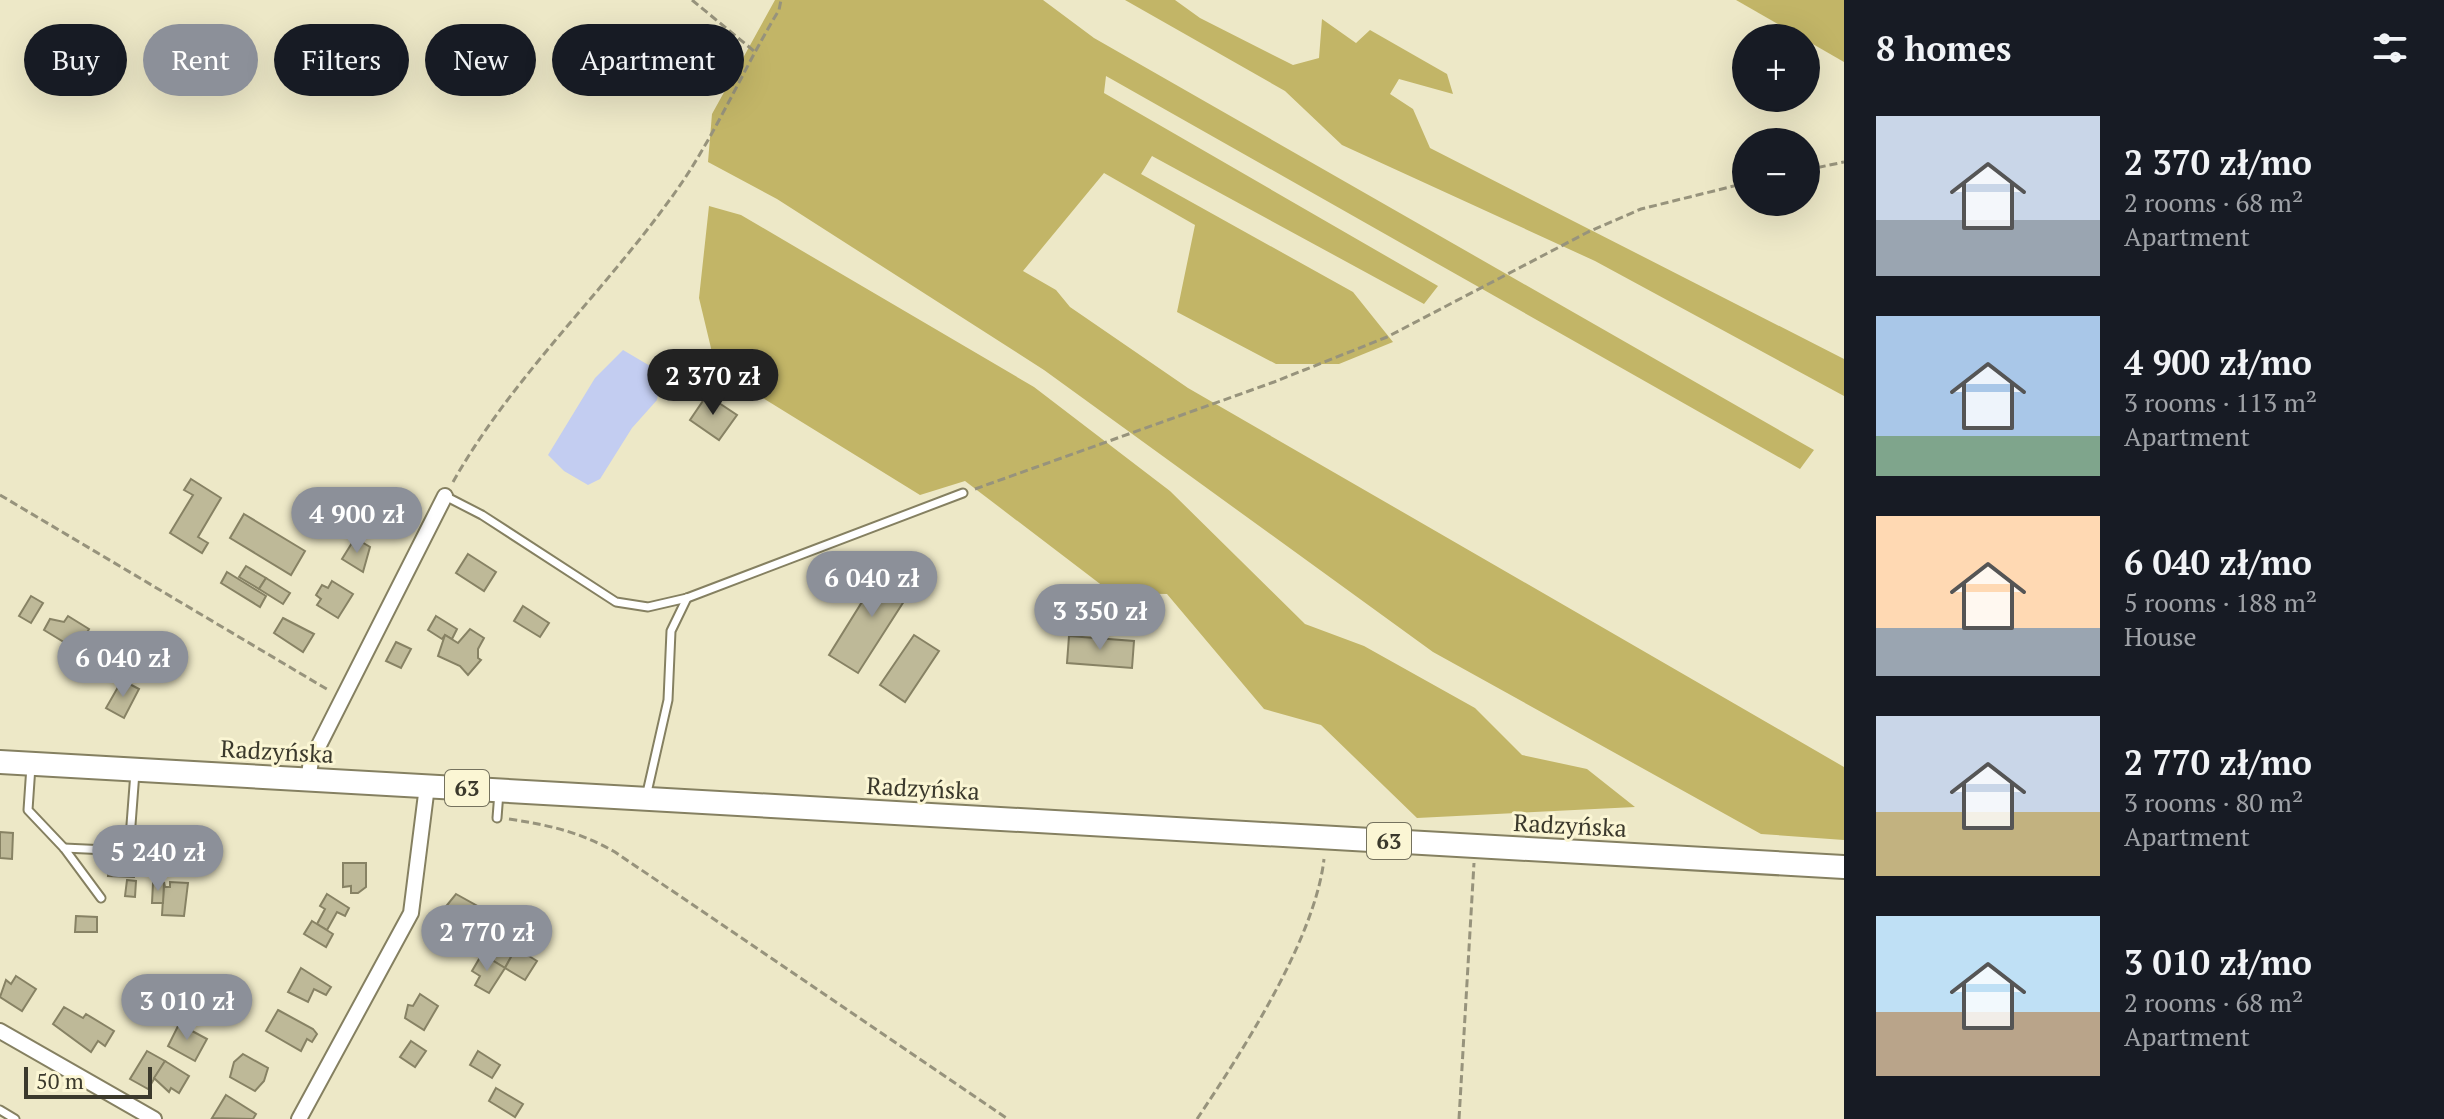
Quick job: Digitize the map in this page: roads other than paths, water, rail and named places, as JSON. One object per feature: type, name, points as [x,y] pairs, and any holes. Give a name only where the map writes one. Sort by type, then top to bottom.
[{"type":"main road","name":"Radzyńska","points":[[0,762],[1844,867]]},
{"type":"street","points":[[308,780],[311,761],[445,496]]},
{"type":"street","points":[[299,1119],[411,913],[427,786]]},
{"type":"street","points":[[0,1031],[154,1119]]},
{"type":"lane","points":[[445,496],[482,515],[616,602],[648,607],[687,598],[963,493]]},
{"type":"lane","points":[[646,799],[668,700],[671,631],[687,598]]},
{"type":"lane","points":[[31,764],[28,810],[64,848],[101,898]]},
{"type":"lane","points":[[64,848],[129,851],[135,770]]},
{"type":"lane","points":[[497,818],[499,790]]},
{"type":"lane","points":[[0,1110],[15,1119]]},
{"type":"water","points":[[623,350],[662,373],[657,400],[632,428],[600,479],[588,485],[564,471],[548,455],[595,378]]}]
